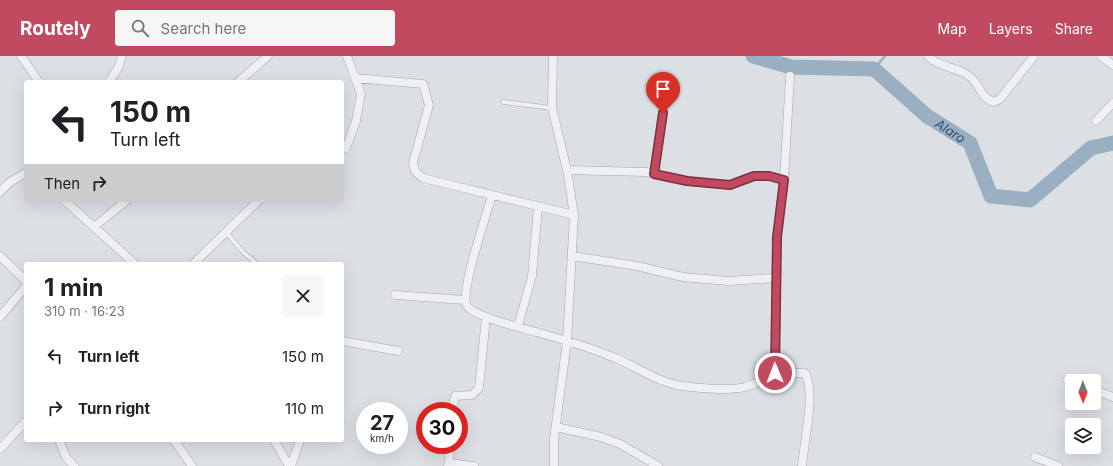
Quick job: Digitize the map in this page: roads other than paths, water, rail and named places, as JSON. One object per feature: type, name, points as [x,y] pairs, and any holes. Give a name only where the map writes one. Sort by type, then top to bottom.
[{"type":"street","points":[[31,56],[23,60],[38,80]]},
{"type":"street","points":[[110,80],[118,68],[122,56]]},
{"type":"street","points":[[240,80],[268,56]]},
{"type":"street","points":[[346,148],[356,121],[361,94],[347,56]]},
{"type":"street","points":[[553,56],[552,108],[567,170],[574,215],[567,341],[556,427],[554,466]]},
{"type":"street","points":[[928,56],[933,62],[971,76],[986,99],[994,102],[1000,99],[1034,56]]},
{"type":"street","points":[[1101,56],[1113,64]]},
{"type":"street","points":[[775,373],[777,237],[784,180],[790,76]]},
{"type":"street","points":[[355,78],[423,84],[429,105],[413,163],[415,171],[423,178],[574,215]]},
{"type":"street","points":[[654,174],[665,98]]},
{"type":"street","points":[[1096,121],[1113,103]]},
{"type":"street","points":[[567,170],[654,174],[687,181],[730,185],[754,176],[769,176],[784,180]]},
{"type":"street","points":[[0,192],[10,182],[24,174]]},
{"type":"street","points":[[492,196],[468,274],[465,300],[467,306],[471,310],[486,317],[567,341],[618,359],[680,386],[744,387],[761,381],[775,373],[805,373],[809,380],[809,409],[802,466]]},
{"type":"street","points":[[66,202],[133,262]]},
{"type":"street","points":[[94,227],[125,202]]},
{"type":"street","points":[[195,262],[257,202]]},
{"type":"street","points":[[518,326],[532,276],[538,207]]},
{"type":"street","points":[[0,256],[4,263],[24,279]]},
{"type":"street","points":[[572,256],[637,266],[683,277],[728,281],[776,278]]},
{"type":"street","points":[[0,318],[24,288]]},
{"type":"street","points":[[395,295],[465,300]]},
{"type":"street","points":[[454,402],[455,396],[472,395],[478,388],[486,317]]},
{"type":"street","points":[[344,341],[398,351]]},
{"type":"street","points":[[1101,393],[1113,397]]},
{"type":"street","points":[[0,449],[24,423]]},
{"type":"street","points":[[556,427],[601,437],[620,444],[658,466]]},
{"type":"street","points":[[60,442],[66,457],[74,466]]},
{"type":"street","points":[[175,442],[192,466]]},
{"type":"street","points":[[275,442],[290,466]]},
{"type":"street","points":[[290,466],[299,442]]},
{"type":"street","points":[[449,454],[448,465],[474,466]]},
{"type":"street","points":[[1035,456],[1058,466]]},
{"type":"lane","points":[[503,102],[552,108]]},
{"type":"lane","points":[[226,231],[243,252],[255,262]]},
{"type":"waterway","name":"Alaro","points":[[753,56],[791,67],[874,69],[927,116],[970,143],[991,196],[1030,200],[1091,148],[1113,143]]},
{"type":"waterway","points":[[874,69],[885,56]]}]
